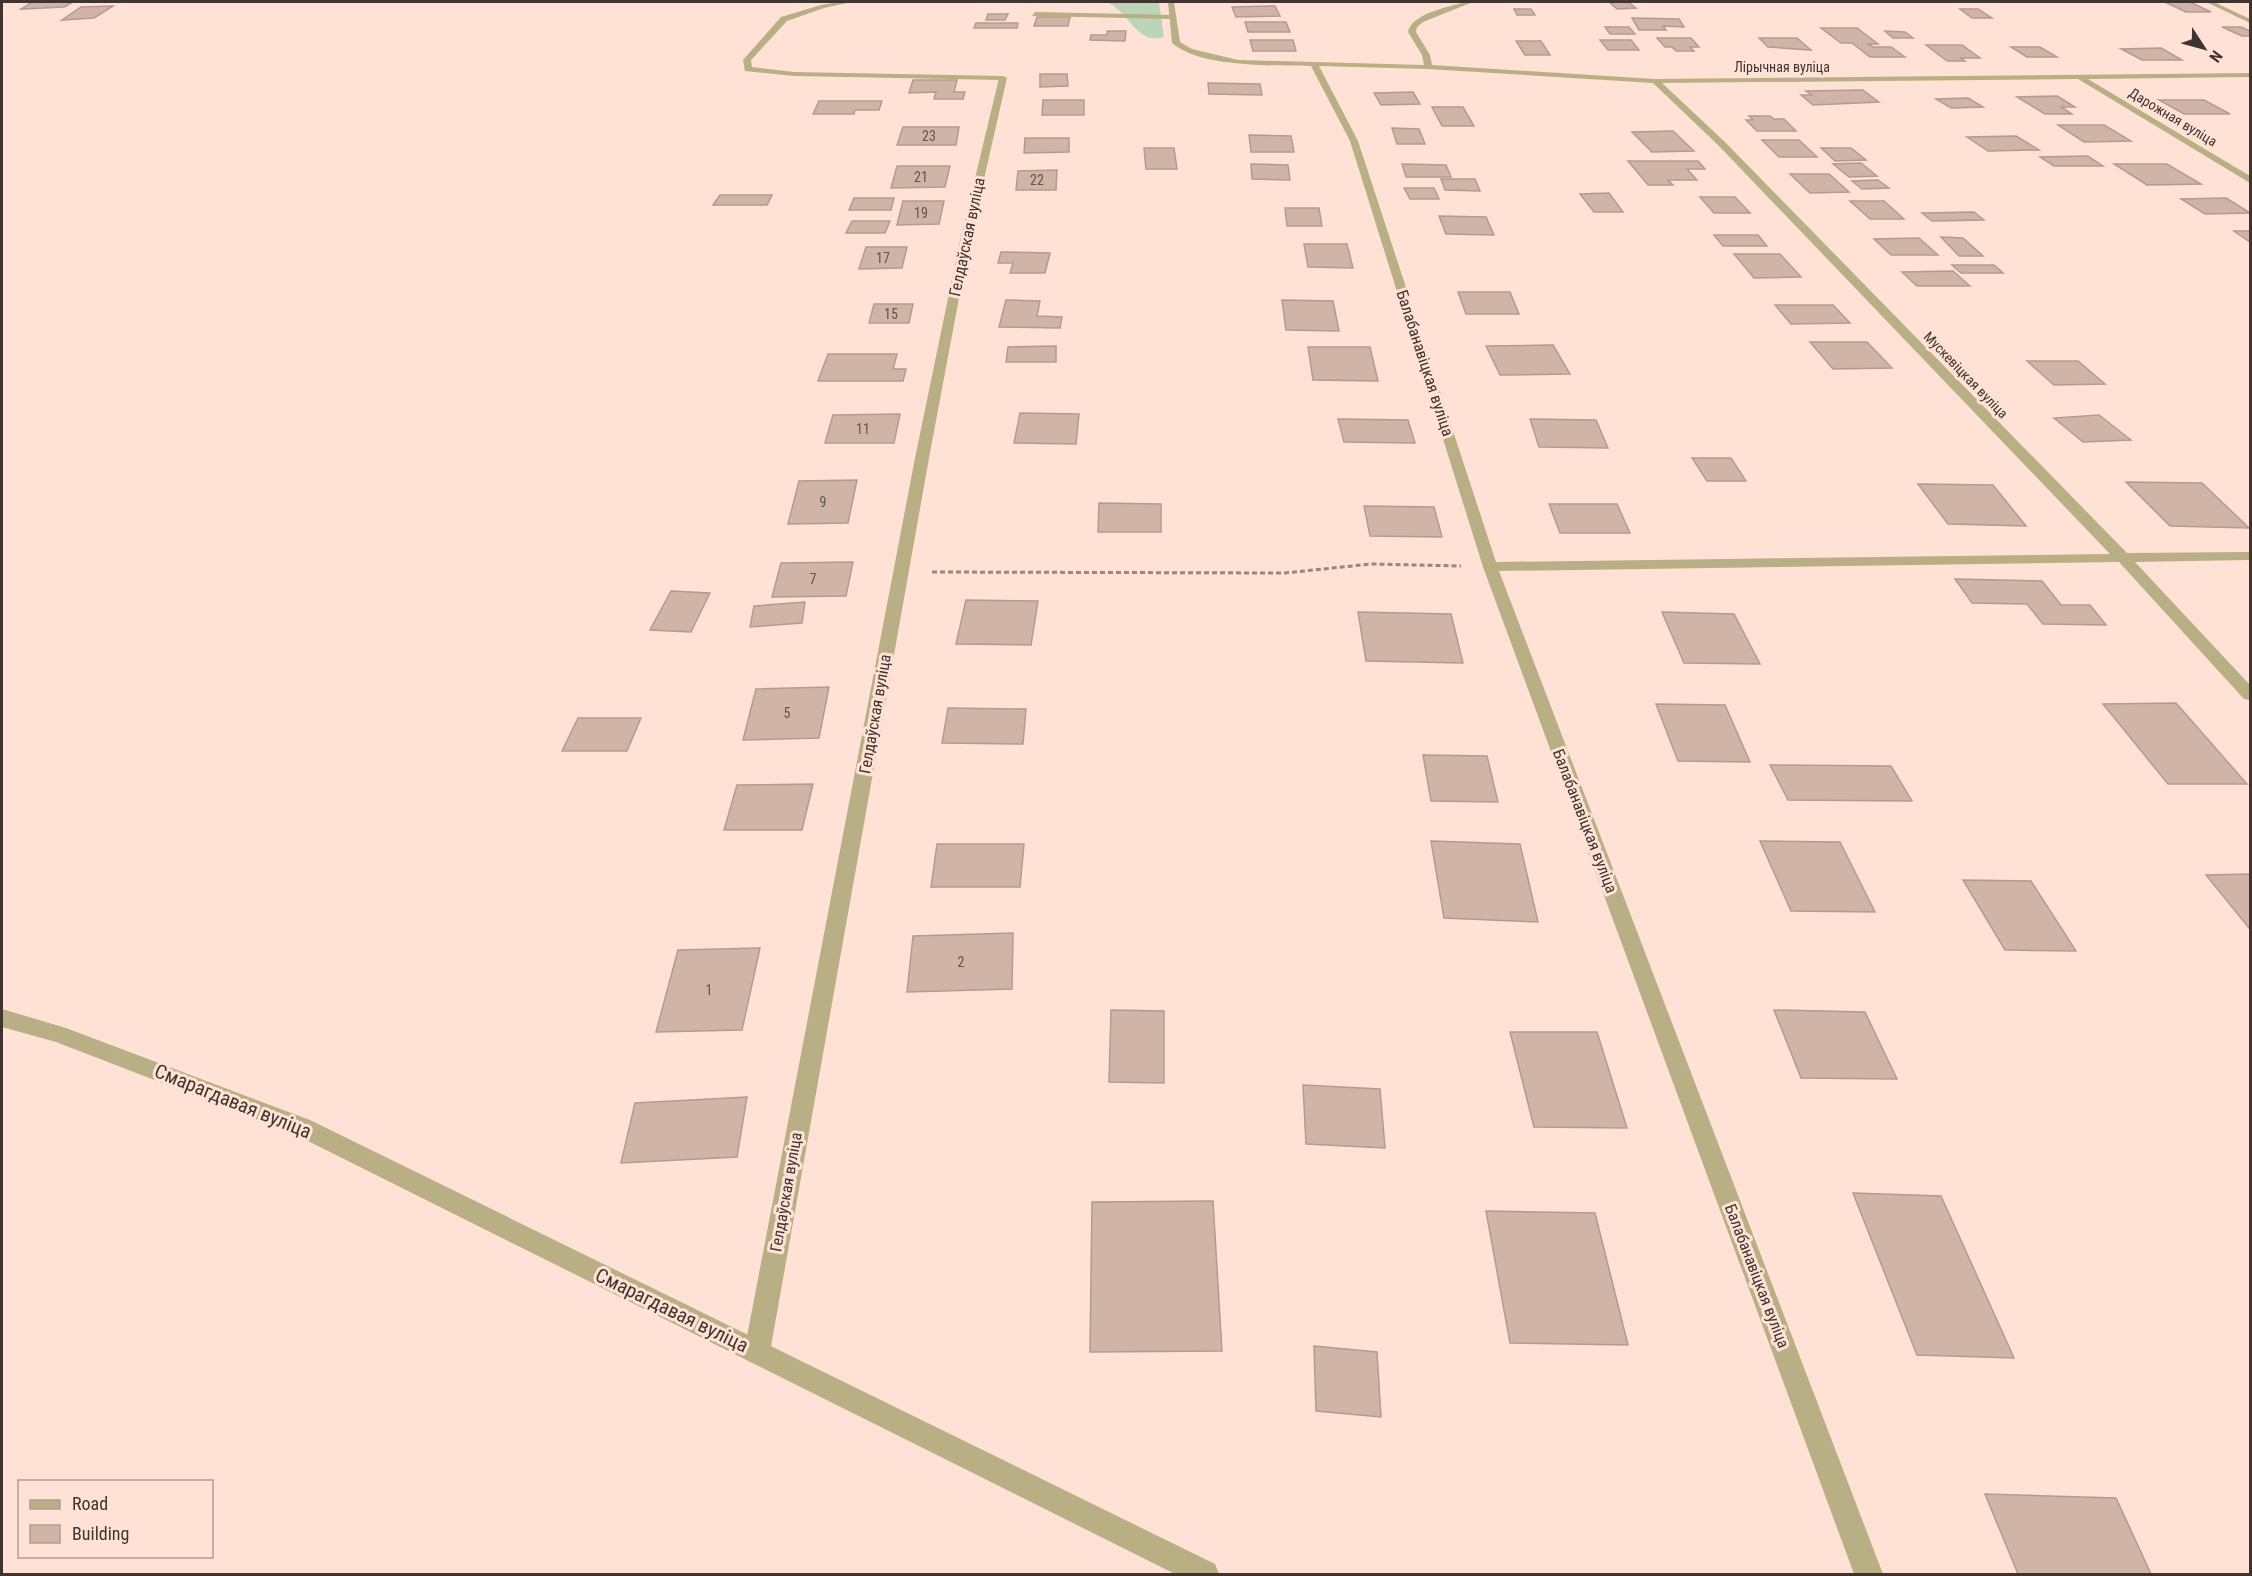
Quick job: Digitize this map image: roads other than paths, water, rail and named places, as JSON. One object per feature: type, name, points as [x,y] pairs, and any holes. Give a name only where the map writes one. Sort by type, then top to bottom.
[{"type":"street","name":"Гелдаўская вуліца","points":[[757,1352],[901,572],[964,245],[1003,78],[794,74],[748,69],[747,60],[784,19],[824,6],[849,2]]},
{"type":"street","points":[[1035,14],[1173,17],[1171,2]]},
{"type":"street","points":[[1428,67],[1426,55],[1412,32],[1413,26],[1420,20],[1470,2]]},
{"type":"street","points":[[2209,2],[2250,21]]},
{"type":"street","name":"Лірычная вуліца","points":[[1173,17],[1176,44],[1189,51],[1238,62],[1428,67],[1655,81],[2250,75]]},
{"type":"street","name":"Балабанавіцкая вуліца","points":[[1314,65],[1354,141],[1490,567],[1869,1575]]},
{"type":"street","name":"Дарожная вуліца","points":[[2081,78],[2250,180]]},
{"type":"street","name":"Мускевіцкая вуліца","points":[[1655,81],[1722,144],[2121,556],[2250,695]]},
{"type":"street","points":[[1490,567],[2121,556],[2250,556]]},
{"type":"street","name":"Смарагдавая вуліца","points":[[2,1018],[58,1034],[302,1127],[1205,1575]]}]
